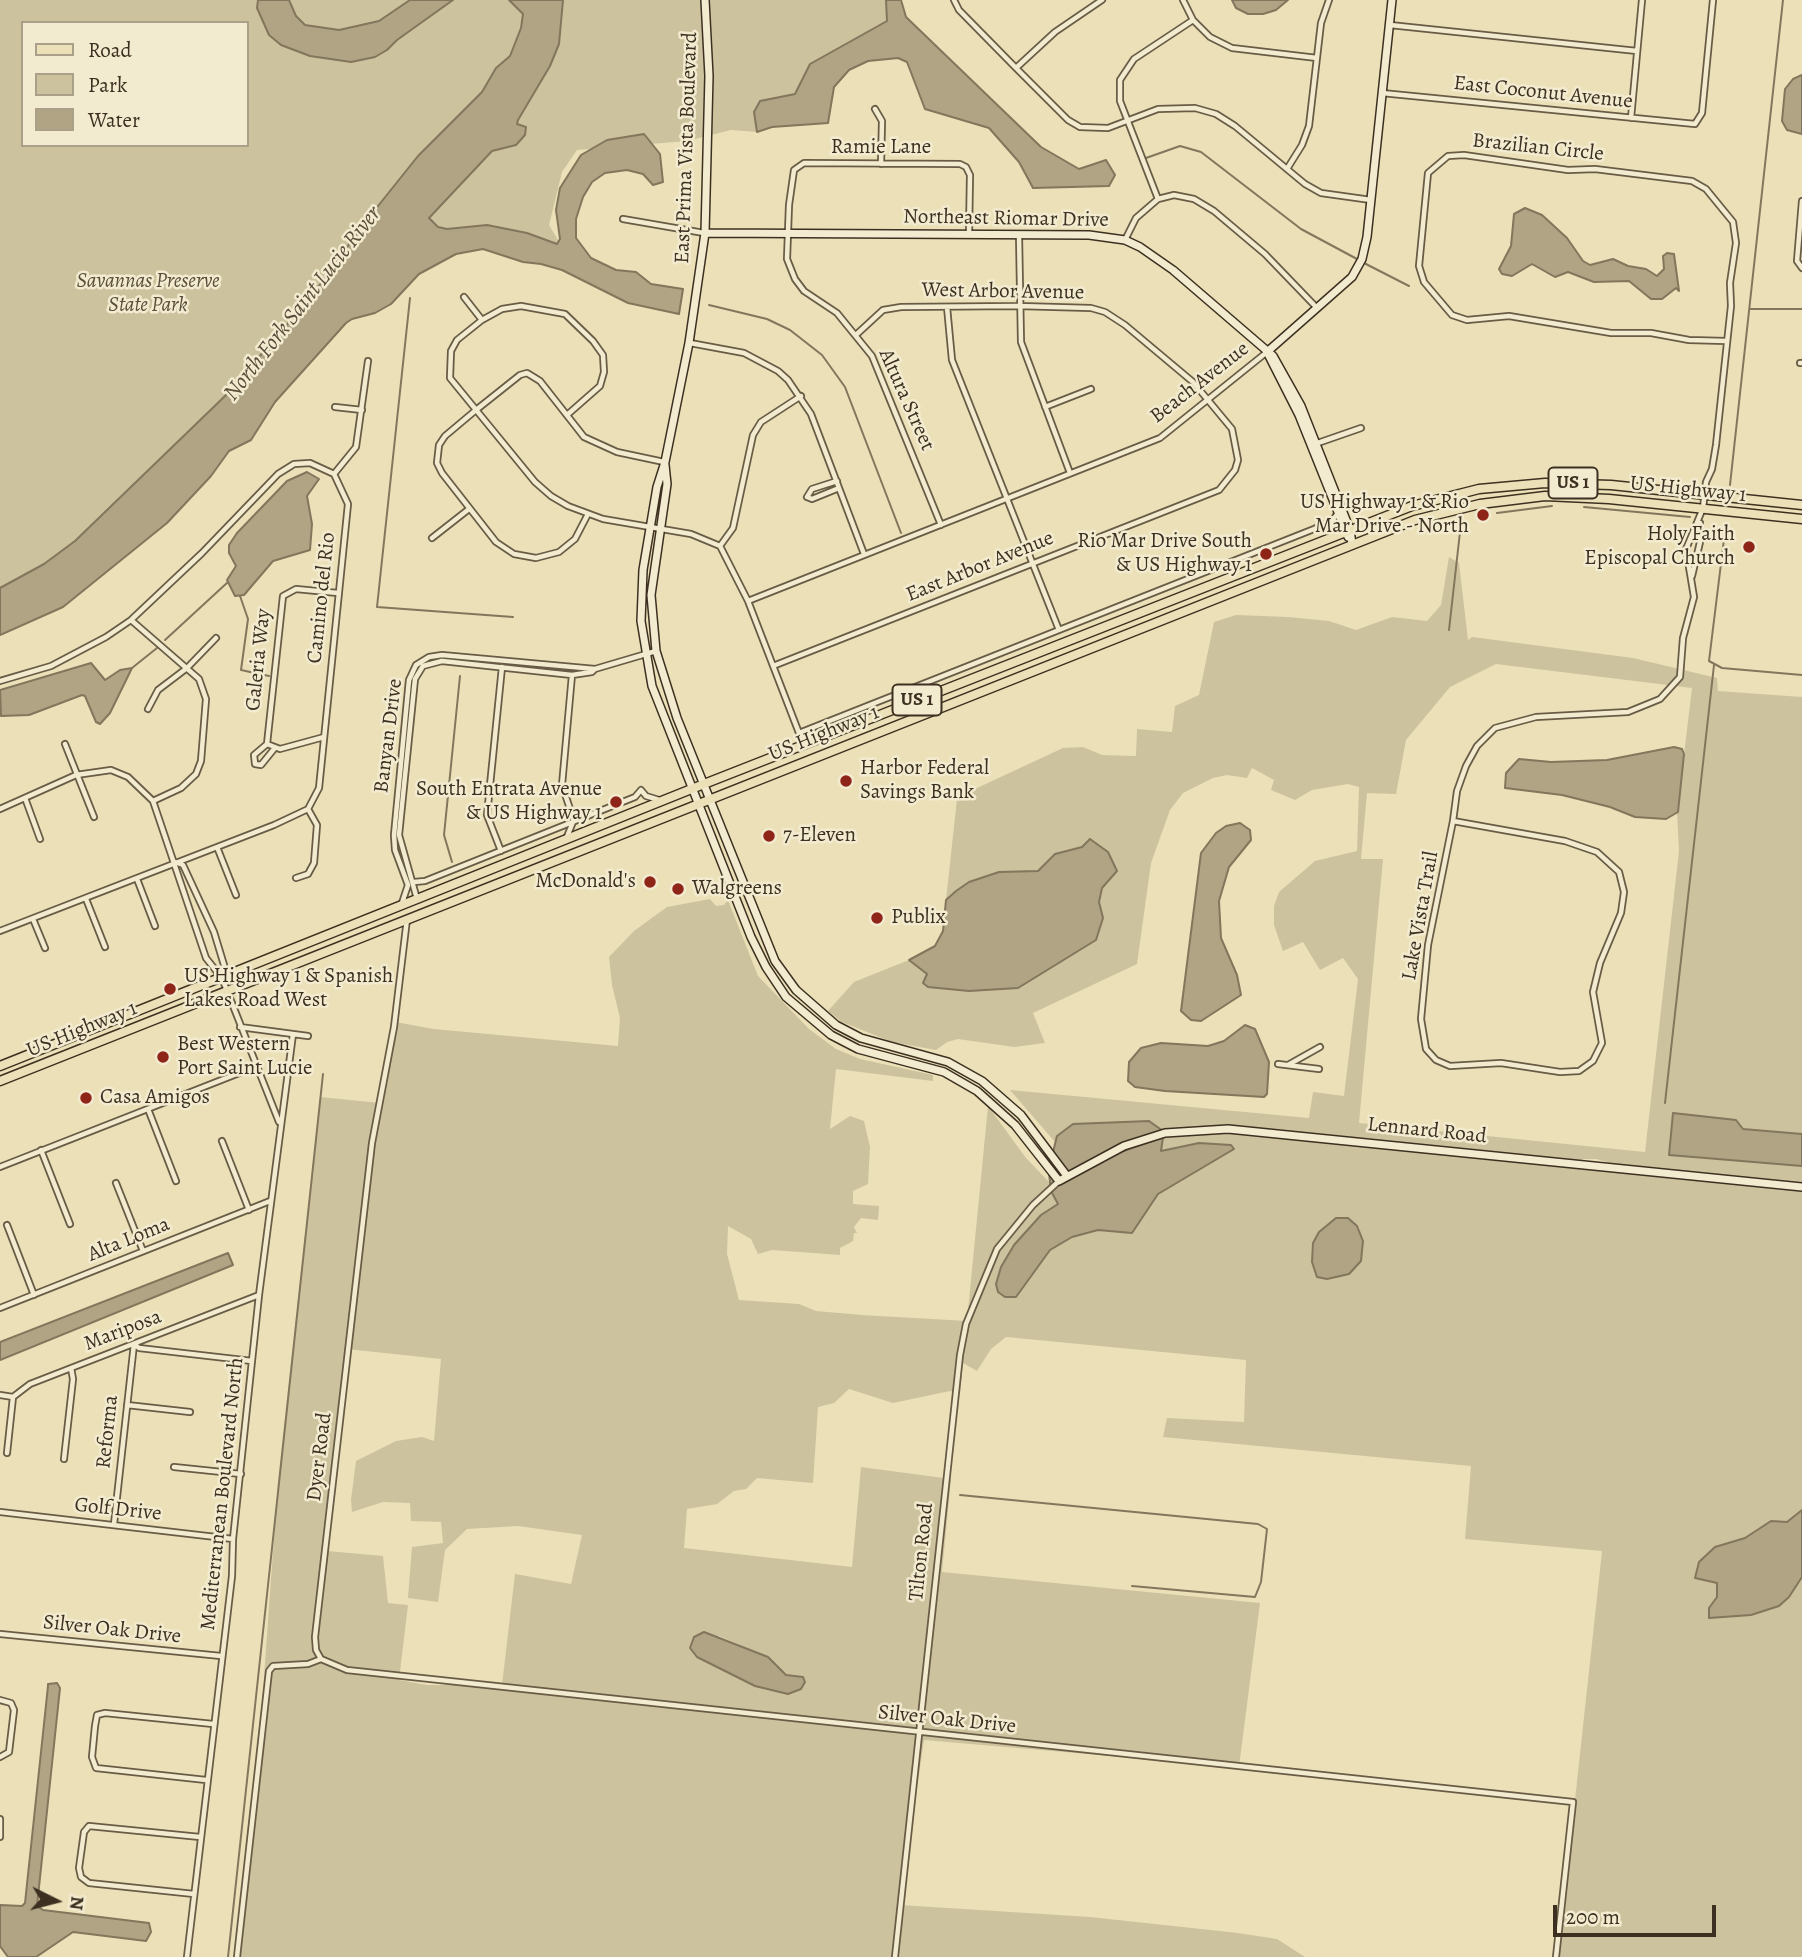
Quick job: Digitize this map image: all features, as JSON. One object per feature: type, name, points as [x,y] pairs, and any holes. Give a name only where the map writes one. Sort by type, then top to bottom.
[{"type":"main road","name":"US Highway 1","points":[[0,1066],[693,788],[1347,531],[1444,497],[1512,485],[1577,483],[1802,505]]},
{"type":"main road","name":"US Highway 1","points":[[0,1079],[227,992],[389,925],[1352,544],[1448,510],[1512,499],[1577,497],[1802,519]]},
{"type":"main road","points":[[1035,670],[1037,662],[1048,650]]},
{"type":"main road","points":[[1010,679],[1027,658]]},
{"type":"main road","points":[[407,918],[432,893]]},
{"type":"main road","points":[[389,925],[417,900]]},
{"type":"main road","points":[[0,1079],[12,1062]]},
{"type":"street","name":"East Prima Vista Boulevard","points":[[705,0],[709,76],[705,233],[689,343],[665,462],[657,487],[641,594],[645,652],[652,686],[751,937],[765,967],[786,997],[831,1035],[858,1049],[944,1072],[977,1091],[1000,1109],[1059,1181]]},
{"type":"street","points":[[954,0],[959,10],[1016,68],[1068,120],[1080,127],[1101,129],[1158,109],[1177,107],[1216,114],[1321,193],[1371,200]]},
{"type":"street","points":[[1016,68],[1055,32],[1102,0]]},
{"type":"street","points":[[1183,0],[1193,20],[1210,37],[1232,48],[1317,58]]},
{"type":"street","points":[[1287,169],[1302,145],[1309,126],[1323,16],[1329,0]]},
{"type":"street","name":"Beach Avenue","points":[[748,601],[1160,438],[1209,401],[1352,277],[1359,266],[1367,237],[1392,0]]},
{"type":"street","points":[[1631,118],[1642,0]]},
{"type":"street","name":"East Coconut Avenue","points":[[1382,93],[1690,124],[1699,122],[1713,0]]},
{"type":"street","points":[[1158,199],[1118,93],[1125,69],[1134,59],[1193,20]]},
{"type":"street","points":[[1390,25],[1637,51]]},
{"type":"street","points":[[875,109],[882,121],[881,164]]},
{"type":"street","name":"Brazilian Circle","points":[[1704,495],[1716,445],[1726,341],[1734,232],[1733,222],[1706,189],[1692,181],[1595,169],[1568,170],[1464,155],[1448,156],[1435,164],[1428,173],[1419,266],[1424,282],[1452,315],[1467,320],[1509,316],[1611,332],[1651,333],[1689,340],[1726,341]]},
{"type":"street","name":"Ramie Lane","points":[[788,233],[792,179],[798,165],[960,164],[967,167],[970,175],[969,234]]},
{"type":"street","points":[[1125,240],[1136,218],[1158,199],[1174,195],[1194,200],[1214,211],[1286,273],[1317,308]]},
{"type":"street","points":[[1802,201],[1797,261],[1802,268]]},
{"type":"street","points":[[623,219],[705,233]]},
{"type":"street","name":"Northeast Riomar Drive","points":[[705,233],[1089,235],[1125,240],[1173,270],[1273,356],[1289,380],[1347,531]]},
{"type":"street","name":"Altura Street","points":[[788,233],[787,259],[794,279],[804,290],[837,313],[857,334],[886,385],[941,525]]},
{"type":"street","points":[[1019,235],[1018,306],[1025,358],[1070,474]]},
{"type":"street","points":[[464,297],[482,320]]},
{"type":"street","points":[[567,415],[600,386],[604,372],[603,355],[593,341],[565,314],[541,307],[502,309],[482,320],[457,340],[450,351],[450,378],[535,482],[551,496],[587,514],[691,534],[720,546],[748,601],[799,733],[1314,529],[1332,521],[1338,513]]},
{"type":"street","name":"West Arbor Avenue","points":[[857,334],[883,310],[901,307],[1091,308],[1105,312],[1169,361],[1209,401]]},
{"type":"street","points":[[947,307],[952,360],[1059,630]]},
{"type":"street","points":[[689,343],[752,357],[778,370],[801,396],[837,481],[864,555]]},
{"type":"street","points":[[0,681],[51,666],[106,637],[131,620],[202,553],[278,474],[294,464],[310,463],[334,474],[356,447],[368,361]]},
{"type":"street","points":[[587,514],[568,547],[536,558],[505,549],[469,509],[442,473],[437,455],[445,436],[520,374],[527,373],[540,381],[584,437],[597,445],[665,462]]},
{"type":"street","points":[[1045,407],[1091,389]]},
{"type":"street","points":[[720,546],[733,528],[753,435],[761,422],[801,396]]},
{"type":"street","name":"East Arbor Avenue","points":[[773,666],[1219,490],[1235,470],[1237,448],[1232,429],[1209,401]]},
{"type":"street","points":[[335,407],[362,410]]},
{"type":"street","points":[[1313,444],[1361,428]]},
{"type":"street","name":"Northeast Riomar Drive","points":[[1313,444],[1352,544]]},
{"type":"street","name":"East Prima Vista Boulevard","points":[[665,462],[667,484],[651,595],[656,651],[665,684],[709,799],[775,961],[796,990],[819,1013],[862,1038],[948,1062],[965,1070],[1003,1097],[1067,1176]]},
{"type":"street","name":"Camino del Rio","points":[[308,809],[319,788],[348,504],[334,474]]},
{"type":"street","points":[[837,481],[812,489],[807,497],[812,499],[839,488]]},
{"type":"street","name":"Lake Vista Trail","points":[[1453,821],[1582,846],[1606,858],[1619,872],[1624,892],[1622,913],[1600,963],[1593,992],[1602,1043],[1594,1061],[1579,1071],[1564,1072],[1501,1063],[1450,1066],[1436,1060],[1426,1049],[1421,1019],[1427,952],[1457,791],[1477,746],[1495,728],[1536,717],[1620,713],[1660,699],[1672,689],[1682,668],[1683,638],[1693,602],[1686,549],[1703,509],[1704,495]]},
{"type":"street","points":[[432,538],[469,509]]},
{"type":"street","name":"Lake Vista Trail","points":[[1692,579],[1700,542],[1699,519]]},
{"type":"street","points":[[1314,529],[1320,533],[1320,542]]},
{"type":"street","name":"Galeria Way","points":[[324,737],[274,749],[261,765],[255,764],[254,755],[267,744],[283,596],[300,589],[338,593]]},
{"type":"street","points":[[131,620],[201,682],[206,699],[200,765],[196,774],[181,788],[153,801]]},
{"type":"street","points":[[148,709],[158,690],[187,668],[216,638]]},
{"type":"street","name":"Banyan Drive","points":[[467,661],[572,675],[593,672],[645,652],[656,651]]},
{"type":"street","name":"Banyan Drive","points":[[400,906],[407,889],[406,871],[396,836],[413,676],[430,662],[467,661],[595,669]]},
{"type":"street","points":[[501,851],[487,815],[502,667]]},
{"type":"street","points":[[565,839],[573,821],[562,785],[572,675]]},
{"type":"street","points":[[65,744],[93,817]]},
{"type":"street","points":[[267,744],[274,749]]},
{"type":"street","points":[[0,810],[76,775],[111,770],[128,776],[153,801],[174,862],[174,870],[206,958],[222,978],[279,1124]]},
{"type":"street","points":[[414,882],[425,881],[635,797],[640,790],[646,796],[661,801]]},
{"type":"street","points":[[26,798],[40,839]]},
{"type":"street","points":[[0,931],[86,900],[308,809],[317,825],[314,863],[308,874],[296,878]]},
{"type":"street","points":[[217,847],[236,895]]},
{"type":"street","points":[[174,862],[183,865],[214,932],[224,965],[222,978]]},
{"type":"street","name":"Banyan Drive","points":[[406,871],[414,882],[417,900]]},
{"type":"street","points":[[137,879],[155,926]]},
{"type":"street","points":[[86,900],[105,947]]},
{"type":"street","name":"Dyer Road","points":[[321,1659],[316,1650],[315,1637],[370,1157],[394,1027],[407,918]]},
{"type":"street","points":[[33,919],[45,948]]},
{"type":"street","points":[[240,1027],[308,1036]]},
{"type":"street","name":"Mediterranean Boulevard North","points":[[187,1957],[232,1576],[233,1539],[259,1294],[279,1124],[293,1034]]},
{"type":"street","points":[[1288,1065],[1320,1047]]},
{"type":"street","points":[[944,1072],[948,1062]]},
{"type":"street","points":[[1278,1064],[1319,1069]]},
{"type":"street","points":[[0,1167],[257,1066]]},
{"type":"street","points":[[148,1109],[176,1181]]},
{"type":"street","name":"Lennard Road","points":[[1059,1181],[1096,1158],[1155,1136],[1197,1129],[1228,1129],[1802,1187]]},
{"type":"street","points":[[222,1141],[249,1210]]},
{"type":"street","points":[[41,1150],[70,1224]]},
{"type":"street","name":"Tilton Road","points":[[895,1957],[960,1355],[967,1323],[997,1249],[1033,1205],[1059,1181]]},
{"type":"street","points":[[116,1183],[143,1251]]},
{"type":"street","name":"Alta Loma","points":[[0,1308],[270,1201]]},
{"type":"street","points":[[7,1225],[34,1295]]},
{"type":"street","name":"Mariposa","points":[[13,1397],[30,1384],[259,1294]]},
{"type":"street","points":[[134,1344],[139,1348],[252,1361]]},
{"type":"street","name":"Reforma","points":[[114,1524],[134,1344]]},
{"type":"street","points":[[64,1459],[73,1379],[71,1368]]},
{"type":"street","points":[[0,1395],[13,1397],[7,1453]]},
{"type":"street","points":[[127,1405],[190,1412]]},
{"type":"street","points":[[173,1467],[241,1474]]},
{"type":"street","name":"Golf Drive","points":[[0,1512],[233,1539]]},
{"type":"street","name":"Silver Oak Drive","points":[[0,1634],[221,1656]]},
{"type":"street","points":[[237,1957],[269,1671],[273,1665],[308,1664],[321,1659]]},
{"type":"street","name":"Silver Oak Drive","points":[[321,1659],[347,1670],[1573,1802],[1556,1957]]},
{"type":"street","points":[[0,1700],[11,1703],[14,1710],[9,1752],[0,1757]]},
{"type":"street","points":[[206,1780],[96,1768],[92,1757],[95,1726],[97,1715],[105,1713],[213,1724]]},
{"type":"street","points":[[0,1819],[0,1837]]},
{"type":"street","points":[[194,1894],[89,1883],[81,1877],[79,1868],[84,1832],[89,1826],[200,1837]]},
{"type":"green space","name":"Savannas Preserve State Park","points":[[0,0],[887,0],[889,22],[800,95],[759,105],[757,132],[731,130],[687,141],[577,150],[562,172],[549,225],[564,250],[450,238],[422,223],[248,406],[0,610]]},
{"type":"green space","points":[[1449,557],[1459,563],[1468,640],[1472,637],[1633,658],[1717,678],[1718,691],[1802,697],[1802,1134],[1743,1129],[1669,1154],[1802,1166],[1802,1184],[1623,1167],[1596,1159],[1583,1159],[1578,1162],[1257,1128],[1197,1126],[1163,1131],[1149,1121],[1114,1123],[1057,1136],[1055,1142],[1010,1090],[1309,1118],[1313,1092],[1344,1096],[1358,979],[1343,958],[1320,970],[1303,942],[1283,951],[1274,925],[1274,906],[1279,892],[1315,861],[1357,851],[1359,787],[1348,784],[1312,790],[1295,800],[1271,790],[1274,780],[1252,768],[1247,778],[1227,775],[1213,778],[1183,793],[1170,810],[1151,863],[1137,964],[1033,1013],[1045,1043],[1014,1047],[958,1039],[947,1042],[936,1050],[892,1042],[842,1022],[828,1011],[854,982],[909,960],[927,974],[1018,988],[1096,940],[1103,918],[1099,902],[1102,888],[1109,882],[1108,852],[1090,839],[1082,847],[1055,854],[1038,871],[999,872],[969,882],[946,900],[958,790],[961,788],[962,795],[1063,748],[1083,747],[1102,755],[1136,756],[1137,729],[1172,732],[1175,706],[1199,695],[1214,622],[1236,615],[1288,617],[1329,621],[1356,630],[1392,617],[1427,621],[1441,605]],"holes":[[[1496,664],[1692,688],[1677,813],[1679,851],[1645,1152],[1359,1123],[1383,859],[1361,859],[1367,793],[1396,794],[1406,740],[1450,687]]]},
{"type":"green space","points":[[710,899],[716,906],[724,905],[728,900],[758,976],[809,1029],[836,1049],[860,1059],[933,1075],[933,1081],[836,1069],[830,1129],[850,1116],[864,1121],[870,1147],[868,1184],[853,1191],[853,1204],[879,1206],[878,1220],[861,1218],[854,1227],[857,1233],[854,1233],[853,1241],[840,1248],[840,1255],[772,1250],[758,1254],[751,1239],[728,1226],[727,1254],[739,1300],[799,1304],[816,1311],[967,1321],[988,1106],[1026,1158],[1050,1183],[1058,1204],[1041,1216],[1014,1245],[1016,1297],[1050,1250],[1072,1237],[1098,1230],[1132,1233],[1158,1194],[1234,1149],[1180,1146],[1161,1151],[1163,1137],[1166,1136],[1228,1131],[1802,1190],[1802,1957],[1558,1957],[1602,1551],[1465,1539],[1471,1466],[1163,1437],[1167,1418],[1244,1422],[1246,1360],[1006,1337],[991,1349],[977,1371],[963,1363],[960,1393],[950,1391],[893,1403],[849,1389],[834,1403],[818,1407],[813,1483],[757,1478],[746,1489],[734,1491],[717,1504],[687,1509],[684,1548],[852,1567],[861,1467],[951,1479],[942,1572],[1260,1603],[1239,1767],[924,1740],[900,1905],[1090,1917],[1238,1933],[1277,1939],[1305,1957],[238,1957],[263,1691],[278,1481],[320,1097],[380,1103],[395,1022],[434,1029],[618,1046],[620,1018],[609,957],[634,931],[667,907]],"holes":[[[347,1349],[441,1359],[434,1441],[422,1437],[396,1441],[356,1461],[352,1512],[383,1502],[410,1503],[411,1521],[441,1522],[443,1543],[412,1547],[408,1598],[438,1602],[445,1550],[467,1529],[518,1526],[582,1535],[571,1584],[515,1574],[502,1685],[427,1685],[399,1680],[408,1605],[388,1603],[383,1556],[327,1551]],[[719,1636],[768,1657],[786,1675],[788,1694],[755,1686],[697,1657]]]},
{"type":"water","points":[[258,0],[289,0],[296,16],[305,25],[339,30],[379,21],[410,0],[453,0],[387,50],[375,57],[351,62],[310,56],[281,45],[269,35],[257,8]]},
{"type":"water","points":[[509,0],[563,0],[559,44],[550,66],[518,120],[517,124],[526,127],[525,135],[516,145],[492,151],[429,218],[438,227],[447,229],[487,225],[527,233],[557,244],[560,239],[556,210],[560,188],[581,155],[607,140],[644,134],[660,154],[663,182],[653,185],[643,174],[627,170],[605,173],[592,182],[583,197],[576,219],[576,238],[591,258],[616,270],[636,272],[651,284],[683,289],[679,314],[628,303],[562,270],[541,264],[523,262],[483,249],[456,254],[419,274],[391,304],[346,323],[275,402],[251,440],[229,451],[211,476],[167,523],[63,607],[0,635],[0,588],[44,564],[75,541],[225,396],[311,297],[362,226],[418,156],[482,92],[496,68],[510,56],[521,28],[523,14]]},
{"type":"water","points":[[886,0],[901,0],[906,17],[1041,147],[1079,169],[1106,160],[1115,175],[1109,186],[1033,188],[1019,162],[989,128],[925,109],[907,62],[898,58],[868,61],[849,70],[834,87],[828,123],[772,127],[757,132],[754,112],[760,101],[795,94],[810,64],[887,21]]},
{"type":"water","points":[[1232,0],[1288,0],[1276,10],[1263,14],[1248,14],[1236,8]]},
{"type":"water","points":[[1802,75],[1802,134],[1787,130],[1782,121],[1785,89],[1793,79]]},
{"type":"water","points":[[1525,208],[1542,215],[1567,238],[1583,261],[1590,265],[1613,259],[1628,266],[1646,269],[1657,276],[1664,269],[1663,256],[1667,253],[1674,254],[1679,291],[1676,288],[1662,299],[1651,299],[1629,281],[1594,282],[1568,272],[1555,277],[1532,264],[1512,276],[1502,274],[1499,269],[1511,246],[1514,214]]},
{"type":"water","points":[[307,472],[319,479],[307,496],[312,524],[310,550],[273,561],[244,595],[235,596],[227,580],[236,566],[229,553],[229,545],[237,533],[287,481]]},
{"type":"water","points":[[91,663],[105,680],[120,670],[132,668],[110,713],[100,724],[96,722],[85,696],[82,695],[29,715],[1,716],[0,690]]},
{"type":"water","points":[[1674,747],[1682,749],[1684,754],[1678,812],[1666,819],[1635,817],[1610,807],[1562,795],[1505,788],[1506,773],[1519,759],[1551,762],[1607,760]]},
{"type":"water","points":[[1240,823],[1250,830],[1251,840],[1229,867],[1219,901],[1221,938],[1237,975],[1241,995],[1201,1021],[1191,1020],[1181,1011],[1201,853],[1216,833],[1226,826]]},
{"type":"water","points":[[1090,839],[1108,852],[1117,871],[1102,888],[1099,902],[1103,918],[1096,940],[1018,988],[969,991],[928,987],[923,983],[927,974],[909,960],[935,946],[943,931],[946,900],[956,891],[969,882],[999,872],[1038,871],[1055,854],[1082,847]]},
{"type":"water","points":[[1245,1025],[1255,1029],[1269,1062],[1267,1094],[1264,1097],[1165,1091],[1135,1087],[1128,1081],[1129,1062],[1141,1048],[1161,1043],[1208,1046],[1224,1041]]},
{"type":"water","points":[[1673,1113],[1736,1120],[1743,1129],[1802,1134],[1802,1166],[1669,1155]]},
{"type":"water","points":[[1149,1121],[1163,1131],[1123,1143],[1068,1172],[1053,1152],[1057,1136],[1073,1124]]},
{"type":"water","points":[[1163,1137],[1161,1151],[1199,1143],[1231,1145],[1234,1149],[1158,1194],[1132,1233],[1098,1230],[1072,1237],[1050,1250],[1016,1297],[1005,1297],[998,1292],[996,1284],[1001,1267],[1014,1245],[1041,1215],[1058,1204],[1051,1191],[1049,1173],[1058,1185],[1098,1160]]},
{"type":"water","points":[[1336,1218],[1348,1218],[1357,1226],[1363,1241],[1361,1261],[1349,1274],[1327,1279],[1317,1277],[1312,1262],[1313,1243],[1319,1232]]},
{"type":"water","points":[[228,1253],[233,1265],[0,1360],[0,1342]]},
{"type":"water","points":[[1802,1510],[1802,1577],[1789,1597],[1779,1606],[1751,1615],[1709,1618],[1709,1608],[1717,1597],[1717,1583],[1695,1578],[1699,1562],[1715,1547],[1745,1538],[1771,1521],[1787,1522]]},
{"type":"water","points":[[704,1632],[768,1657],[786,1675],[803,1677],[805,1682],[801,1689],[788,1694],[755,1686],[697,1657],[690,1648],[694,1637]]},
{"type":"water","points":[[57,1683],[60,1688],[37,1906],[43,1910],[149,1923],[151,1932],[146,1941],[73,1932],[36,1957],[8,1957],[0,1946],[0,1905],[22,1906],[25,1903],[48,1684]]},
{"type":"waterway","points":[[1730,485],[1783,0]]},
{"type":"waterway","points":[[1146,158],[1180,146],[1201,152],[1301,229],[1357,259]]},
{"type":"waterway","points":[[1364,263],[1409,286]]},
{"type":"waterway","points":[[410,298],[377,607],[513,617]]},
{"type":"waterway","points":[[709,305],[767,319],[790,330],[822,355],[845,387],[901,533]]},
{"type":"waterway","points":[[1750,309],[1802,309]]},
{"type":"waterway","points":[[1497,513],[1552,506]]},
{"type":"waterway","points":[[1584,507],[1690,517]]},
{"type":"waterway","points":[[1449,630],[1461,523]]},
{"type":"waterway","points":[[1726,523],[1709,661],[1722,668],[1802,675]]},
{"type":"waterway","points":[[165,640],[228,582]]},
{"type":"waterway","points":[[240,596],[248,619],[241,670],[269,676]]},
{"type":"waterway","points":[[132,668],[157,648]]},
{"type":"waterway","points":[[1665,1103],[1714,665]]},
{"type":"waterway","points":[[452,862],[444,835],[460,676]]},
{"type":"waterway","points":[[228,1957],[323,1074]]},
{"type":"waterway","points":[[960,1495],[1258,1524],[1267,1529],[1261,1582],[1255,1597],[1132,1586]]},
{"type":"place","name":"US Highway 1 & Rio Mar Drive - North","points":[[1483,515]]},
{"type":"place","name":"Holy Faith Episcopal Church","points":[[1749,547]]},
{"type":"place","name":"Rio Mar Drive South & US Highway 1","points":[[1266,554]]},
{"type":"place","name":"Harbor Federal Savings Bank","points":[[846,781]]},
{"type":"place","name":"South Entrata Avenue & US Highway 1","points":[[616,802]]},
{"type":"place","name":"7-Eleven","points":[[769,836]]},
{"type":"place","name":"McDonald's","points":[[650,882]]},
{"type":"place","name":"Walgreens","points":[[678,889]]},
{"type":"place","name":"Publix","points":[[877,918]]},
{"type":"place","name":"US Highway 1 & Spanish Lakes Road West","points":[[170,989]]},
{"type":"place","name":"Best Western Port Saint Lucie","points":[[163,1057]]},
{"type":"place","name":"Casa Amigos","points":[[86,1098]]},
{"type":"water label","name":"North Fork Saint Lucie River","points":[[303,304]]}]
